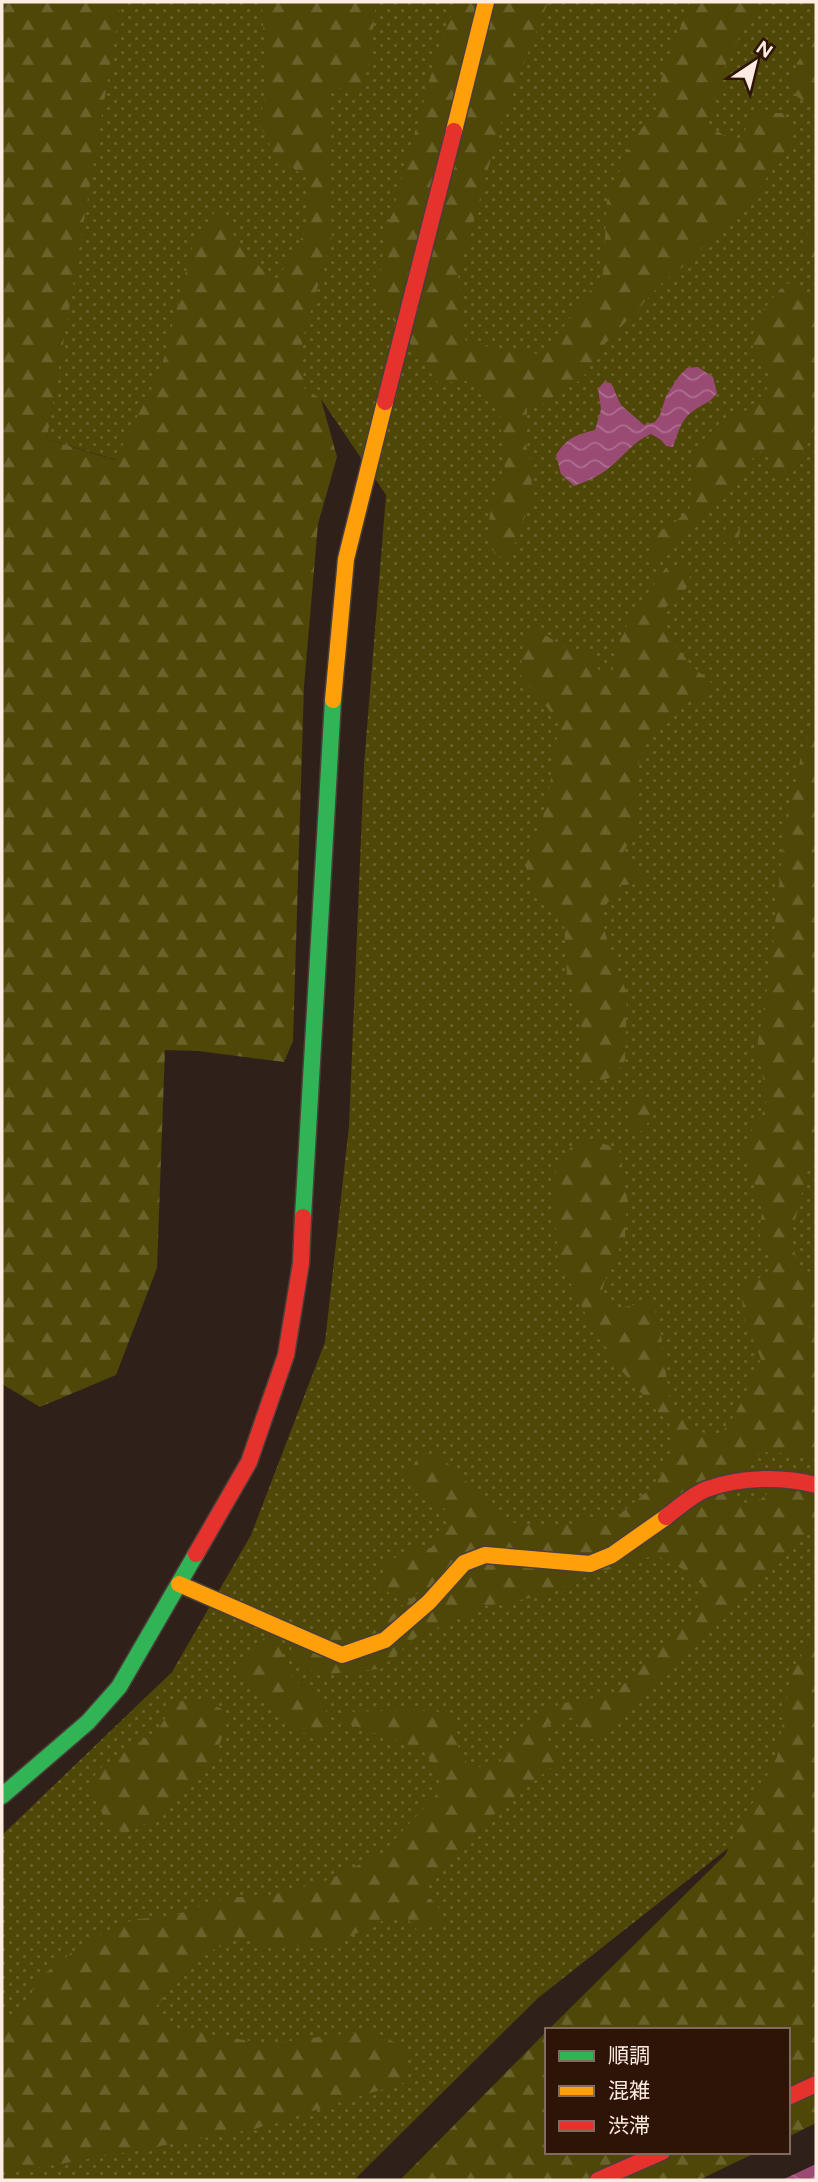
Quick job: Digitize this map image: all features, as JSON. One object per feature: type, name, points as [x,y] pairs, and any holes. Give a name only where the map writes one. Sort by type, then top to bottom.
[{"type":"main road","points":[[2,1796],[88,1721],[119,1688],[249,1462],[286,1355],[301,1264],[332,706],[346,559],[486,2]]},
{"type":"main road","points":[[179,1584],[342,1655],[385,1640],[429,1602],[464,1563],[485,1555],[590,1564],[612,1555],[705,1489],[755,1479],[801,1481],[816,1486]]},
{"type":"main road","points":[[790,2096],[816,2084]]},
{"type":"main road","points":[[598,2180],[657,2154]]},
{"type":"green space","points":[[2,2],[121,2],[47,439],[115,460],[161,370],[192,248],[217,208],[246,255],[276,281],[308,227],[306,178],[274,153],[259,124],[267,86],[262,7],[264,2],[376,2],[369,67],[358,92],[331,87],[327,145],[332,236],[302,342],[304,388],[321,399],[337,457],[318,524],[304,686],[293,1041],[284,1062],[198,1051],[165,1050],[157,1268],[116,1375],[40,1407],[2,1384]]},
{"type":"green space","points":[[121,2],[816,2],[816,1779],[538,1998],[354,2180],[2,2180],[2,1835],[172,1672],[251,1535],[325,1342],[349,1126],[364,765],[386,495],[321,399],[216,490],[47,439],[113,36]]},
{"type":"green space","points":[[456,2],[548,2],[502,119],[458,277],[466,343],[543,355],[603,273],[607,201],[633,138],[659,109],[661,80],[690,2],[758,2],[757,9],[728,57],[708,125],[736,143],[757,113],[784,113],[794,139],[753,197],[684,266],[664,281],[603,346],[582,379],[539,406],[527,404],[526,445],[532,468],[531,502],[509,563],[494,553],[488,524],[495,493],[505,471],[498,400],[488,398],[467,381],[438,383],[377,297],[385,238],[433,68]]},
{"type":"green space","points":[[816,35],[816,111],[790,91],[797,63]]},
{"type":"green space","points":[[816,222],[816,269],[812,269],[803,241]]},
{"type":"green space","points":[[787,283],[816,296],[816,424],[807,446],[782,482],[769,472],[772,455],[766,448],[754,457],[726,493],[706,508],[670,549],[653,560],[649,543],[655,533],[673,524],[690,508],[695,448],[725,418],[740,415],[765,396],[770,376],[756,358],[753,336],[765,307]]},
{"type":"green space","points":[[729,526],[740,529],[738,545],[723,542],[722,532]]},
{"type":"green space","points":[[668,565],[684,565],[691,580],[682,595],[662,610],[666,634],[692,666],[716,687],[710,694],[686,702],[662,719],[644,745],[634,783],[639,811],[637,830],[622,854],[637,869],[653,875],[647,884],[621,885],[600,913],[610,951],[627,993],[625,1060],[616,1075],[597,1083],[580,1076],[581,1010],[567,975],[564,925],[540,901],[524,863],[543,817],[559,722],[521,676],[523,633],[540,632],[571,651],[590,653],[599,671],[612,673],[622,633]]},
{"type":"green space","points":[[816,715],[816,1139],[791,1236],[797,1263],[816,1277],[816,1294],[809,1329],[816,1338],[816,1455],[762,1452],[731,1490],[741,1503],[759,1501],[790,1472],[816,1469],[816,1525],[656,1677],[616,1722],[587,1742],[578,1726],[577,1716],[548,1724],[545,1736],[561,1759],[480,1826],[462,1852],[424,1885],[426,1897],[438,1905],[439,1925],[417,1930],[407,1918],[384,1920],[328,1947],[262,1944],[237,1938],[192,1961],[156,2007],[167,2027],[268,2044],[371,2030],[407,2049],[406,2082],[254,2129],[44,2167],[2,2172],[2,2016],[16,2016],[31,1998],[34,1982],[71,1953],[117,1925],[138,1919],[172,1916],[225,1898],[272,1895],[328,1880],[381,1854],[436,1795],[443,1776],[422,1750],[338,1720],[344,1712],[412,1710],[455,1713],[453,1736],[470,1769],[499,1763],[539,1712],[564,1703],[613,1695],[700,1606],[704,1586],[684,1570],[656,1555],[585,1577],[543,1596],[485,1606],[415,1638],[380,1669],[327,1674],[301,1668],[291,1648],[320,1629],[372,1632],[419,1592],[397,1598],[380,1587],[384,1566],[407,1549],[431,1548],[447,1529],[445,1509],[411,1490],[407,1474],[418,1458],[433,1453],[458,1471],[484,1504],[508,1522],[549,1527],[618,1516],[653,1486],[672,1456],[672,1427],[619,1368],[585,1313],[558,1257],[554,1200],[556,1169],[571,1147],[587,1138],[619,1149],[627,1196],[625,1237],[607,1274],[600,1298],[621,1308],[650,1301],[659,1320],[669,1396],[687,1428],[719,1437],[737,1411],[761,1359],[744,1318],[741,1290],[770,1271],[775,1254],[762,1245],[759,1231],[763,1206],[741,1147],[762,1115],[767,1098],[757,1048],[770,972],[784,839],[801,756]]},
{"type":"green space","points":[[641,1088],[653,1108],[645,1130],[631,1134],[628,1107]]},
{"type":"green space","points":[[816,1635],[816,2123],[790,2136],[790,2028],[550,2028],[725,1855],[777,1757],[790,1678],[810,1639]]},
{"type":"green space","points":[[264,1638],[280,1643],[286,1670],[319,1698],[331,1721],[315,1739],[282,1721],[239,1672],[247,1654]]},
{"type":"green space","points":[[197,1699],[222,1709],[225,1729],[211,1769],[159,1817],[124,1834],[106,1821],[88,1786],[100,1768],[158,1730],[175,1702]]},
{"type":"green space","points":[[545,2033],[545,2154],[753,2154],[699,2180],[400,2180]]},
{"type":"water","points":[[698,367],[713,377],[717,393],[686,418],[673,447],[666,446],[651,434],[598,476],[574,486],[561,474],[556,455],[572,438],[595,430],[601,409],[598,389],[604,382],[611,383],[621,405],[644,425],[655,422],[660,415],[666,396],[679,376],[687,368]]},
{"type":"water","points":[[816,2164],[816,2180],[782,2180]]},
{"type":"traffic: fast","points":[[303,1217],[333,700]]},
{"type":"traffic: fast","points":[[2,1796],[88,1722],[119,1687],[196,1554]]},
{"type":"traffic: slow","points":[[454,131],[486,2]]},
{"type":"traffic: slow","points":[[333,700],[346,559],[385,402]]},
{"type":"traffic: slow","points":[[179,1584],[342,1655],[385,1640],[429,1602],[464,1563],[485,1555],[590,1564],[612,1555],[666,1517]]},
{"type":"traffic: jam","points":[[385,402],[454,131]]},
{"type":"traffic: jam","points":[[196,1554],[249,1462],[286,1355],[301,1263],[303,1217]]},
{"type":"traffic: jam","points":[[666,1517],[702,1491],[733,1482],[775,1479],[816,1485]]},
{"type":"traffic: jam","points":[[790,2096],[816,2084]]},
{"type":"traffic: jam","points":[[598,2180],[657,2154]]}]
